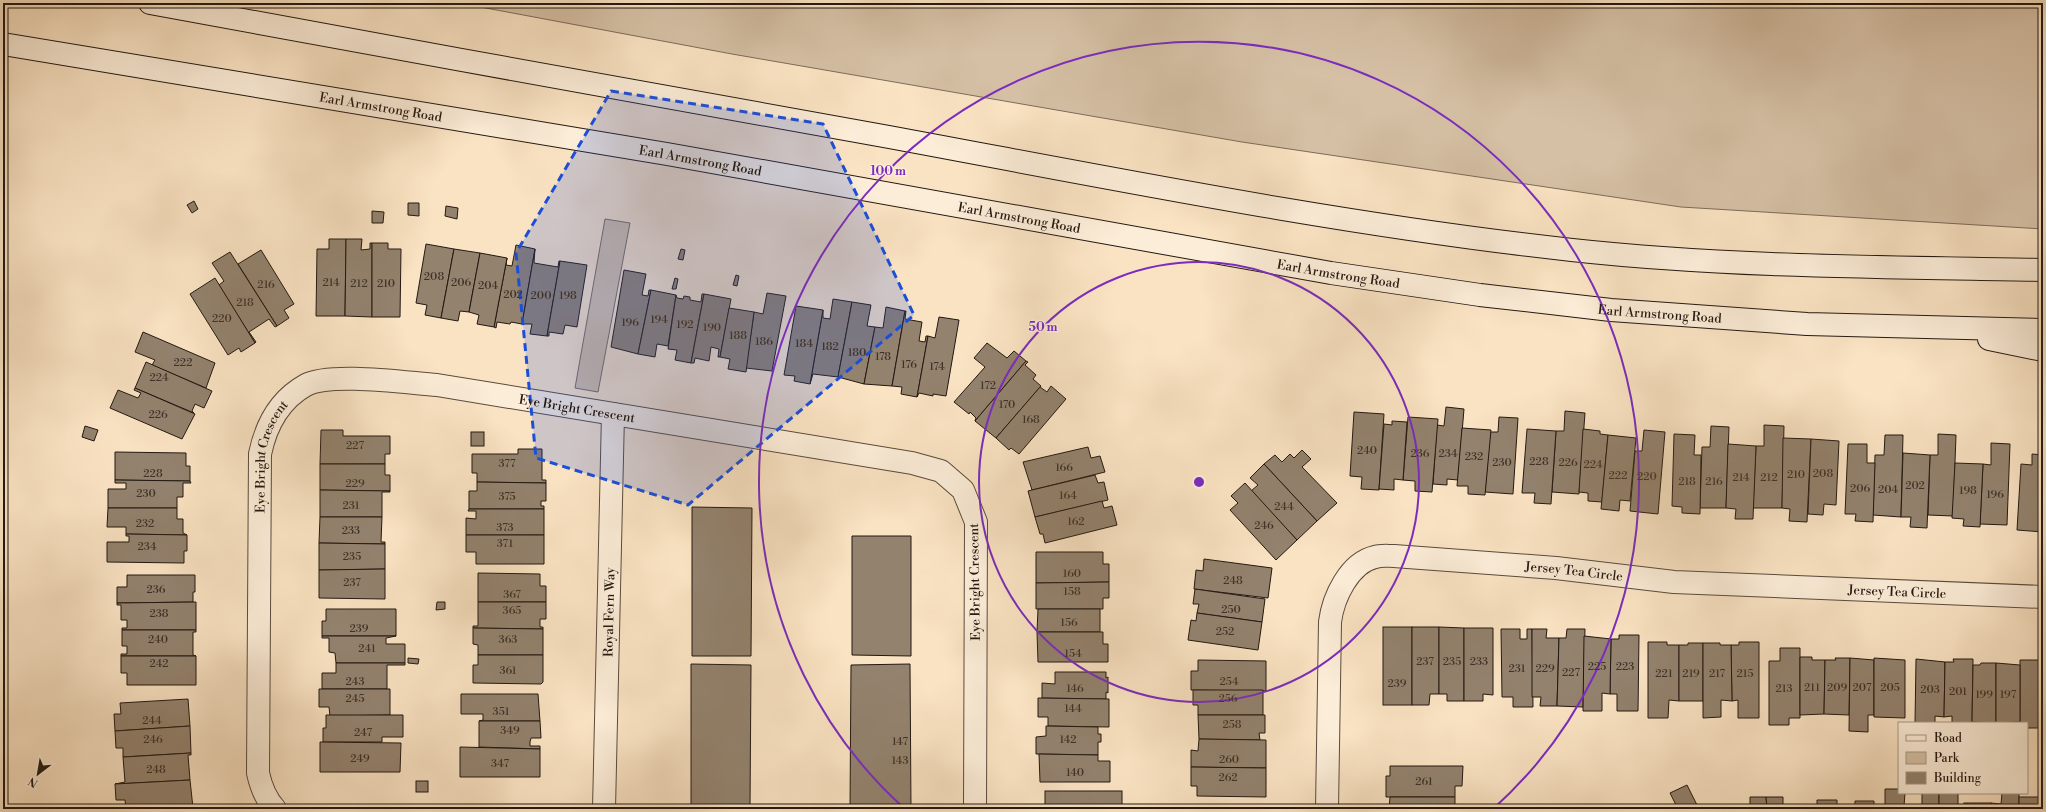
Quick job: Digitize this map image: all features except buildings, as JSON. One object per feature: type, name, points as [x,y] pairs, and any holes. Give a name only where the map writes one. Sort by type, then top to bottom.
[{"type":"main road","points":[[150,3],[1121,180],[1330,217],[1456,236],[1577,250],[1702,260],[1809,265],[2043,270]]},
{"type":"main road","name":"Earl Armstrong Road","points":[[3,44],[667,154],[1324,272],[1480,296],[1611,310],[1706,318],[1807,324],[2043,330]]},
{"type":"main road","points":[[1917,326],[2043,350]]},
{"type":"main road","name":"Eye Bright Crescent","points":[[275,809],[268,801],[262,788],[258,773],[260,462],[265,432],[279,408],[290,396],[307,385],[328,380],[359,379],[437,385],[912,463],[941,471],[963,490],[976,522],[975,809]]},
{"type":"main road","name":"Royal Fern Way","points":[[604,809],[613,414]]},
{"type":"main road","name":"Jersey Tea Circle","points":[[1327,809],[1331,608],[1336,595],[1354,570],[1364,562],[1375,557],[1394,556],[1556,568],[1674,582],[2043,597]]},
{"type":"highlighted area","points":[[611,91],[823,124],[914,315],[688,505],[536,458],[516,253]]},
{"type":"green space","points":[[459,3],[2043,3],[2043,229],[1681,207],[1242,142],[732,54]]},
{"type":"green space","points":[[605,219],[630,223],[598,392],[575,388]]}]
